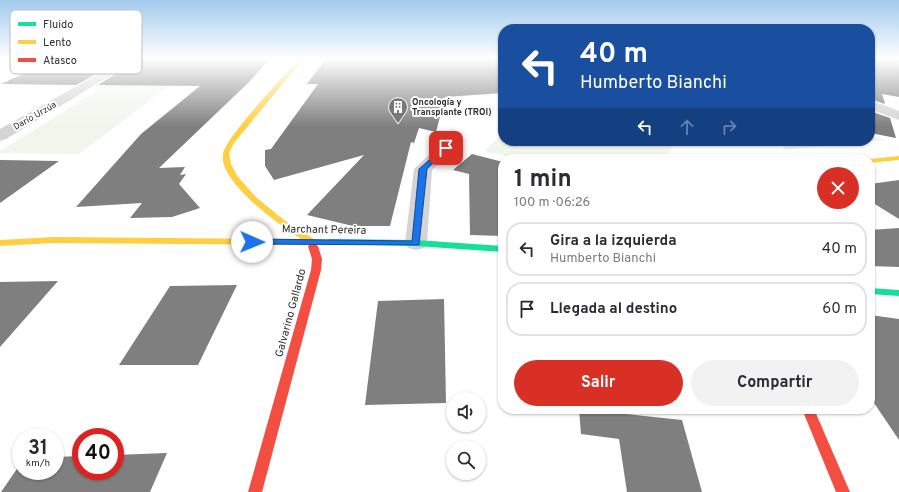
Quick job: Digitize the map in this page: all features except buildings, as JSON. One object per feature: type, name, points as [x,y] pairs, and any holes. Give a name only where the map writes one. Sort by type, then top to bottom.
[{"type":"street","name":"Darío Urzúa","points":[[0,136],[91,82]]},
{"type":"street","points":[[281,82],[234,137],[226,152],[226,159],[234,177],[250,198],[260,208],[312,242]]},
{"type":"street","points":[[875,106],[899,116]]},
{"type":"street","points":[[416,244],[423,169],[446,148]]},
{"type":"street","points":[[875,161],[899,158]]},
{"type":"street","name":"Marchant Pereira","points":[[0,243],[106,240],[312,242],[416,244],[498,249]]},
{"type":"street","name":"Galvarino Gallardo","points":[[255,492],[316,270],[317,259],[312,242]]},
{"type":"street","points":[[875,291],[899,293]]},
{"type":"street","points":[[810,414],[843,492]]},
{"type":"shaded area","points":[[107,85],[170,85],[79,154],[0,153],[0,151]]},
{"type":"shaded area","points":[[875,137],[888,140],[875,141]]},
{"type":"shaded area","points":[[498,138],[498,146],[672,146],[668,154],[498,154],[484,151]]},
{"type":"shaded area","points":[[783,146],[825,146],[783,150]]},
{"type":"traffic: fast","points":[[329,242],[416,243],[498,249]]},
{"type":"traffic: fast","points":[[875,291],[899,293]]},
{"type":"traffic: slow","points":[[281,82],[230,143],[226,153],[226,161],[231,172],[246,191],[263,208],[291,229],[312,242],[313,246]]},
{"type":"traffic: slow","points":[[875,160],[899,158]]},
{"type":"traffic: slow","points":[[0,243],[53,240],[329,242]]},
{"type":"traffic: jam","points":[[255,492],[316,270],[317,259],[313,246]]},
{"type":"traffic: jam","points":[[810,414],[843,492]]},
{"type":"place","name":"Oncología y Transplante (TROI)","points":[[398,124]]},
{"type":"route","points":[[252,242],[416,244],[423,169],[446,148]]}]
